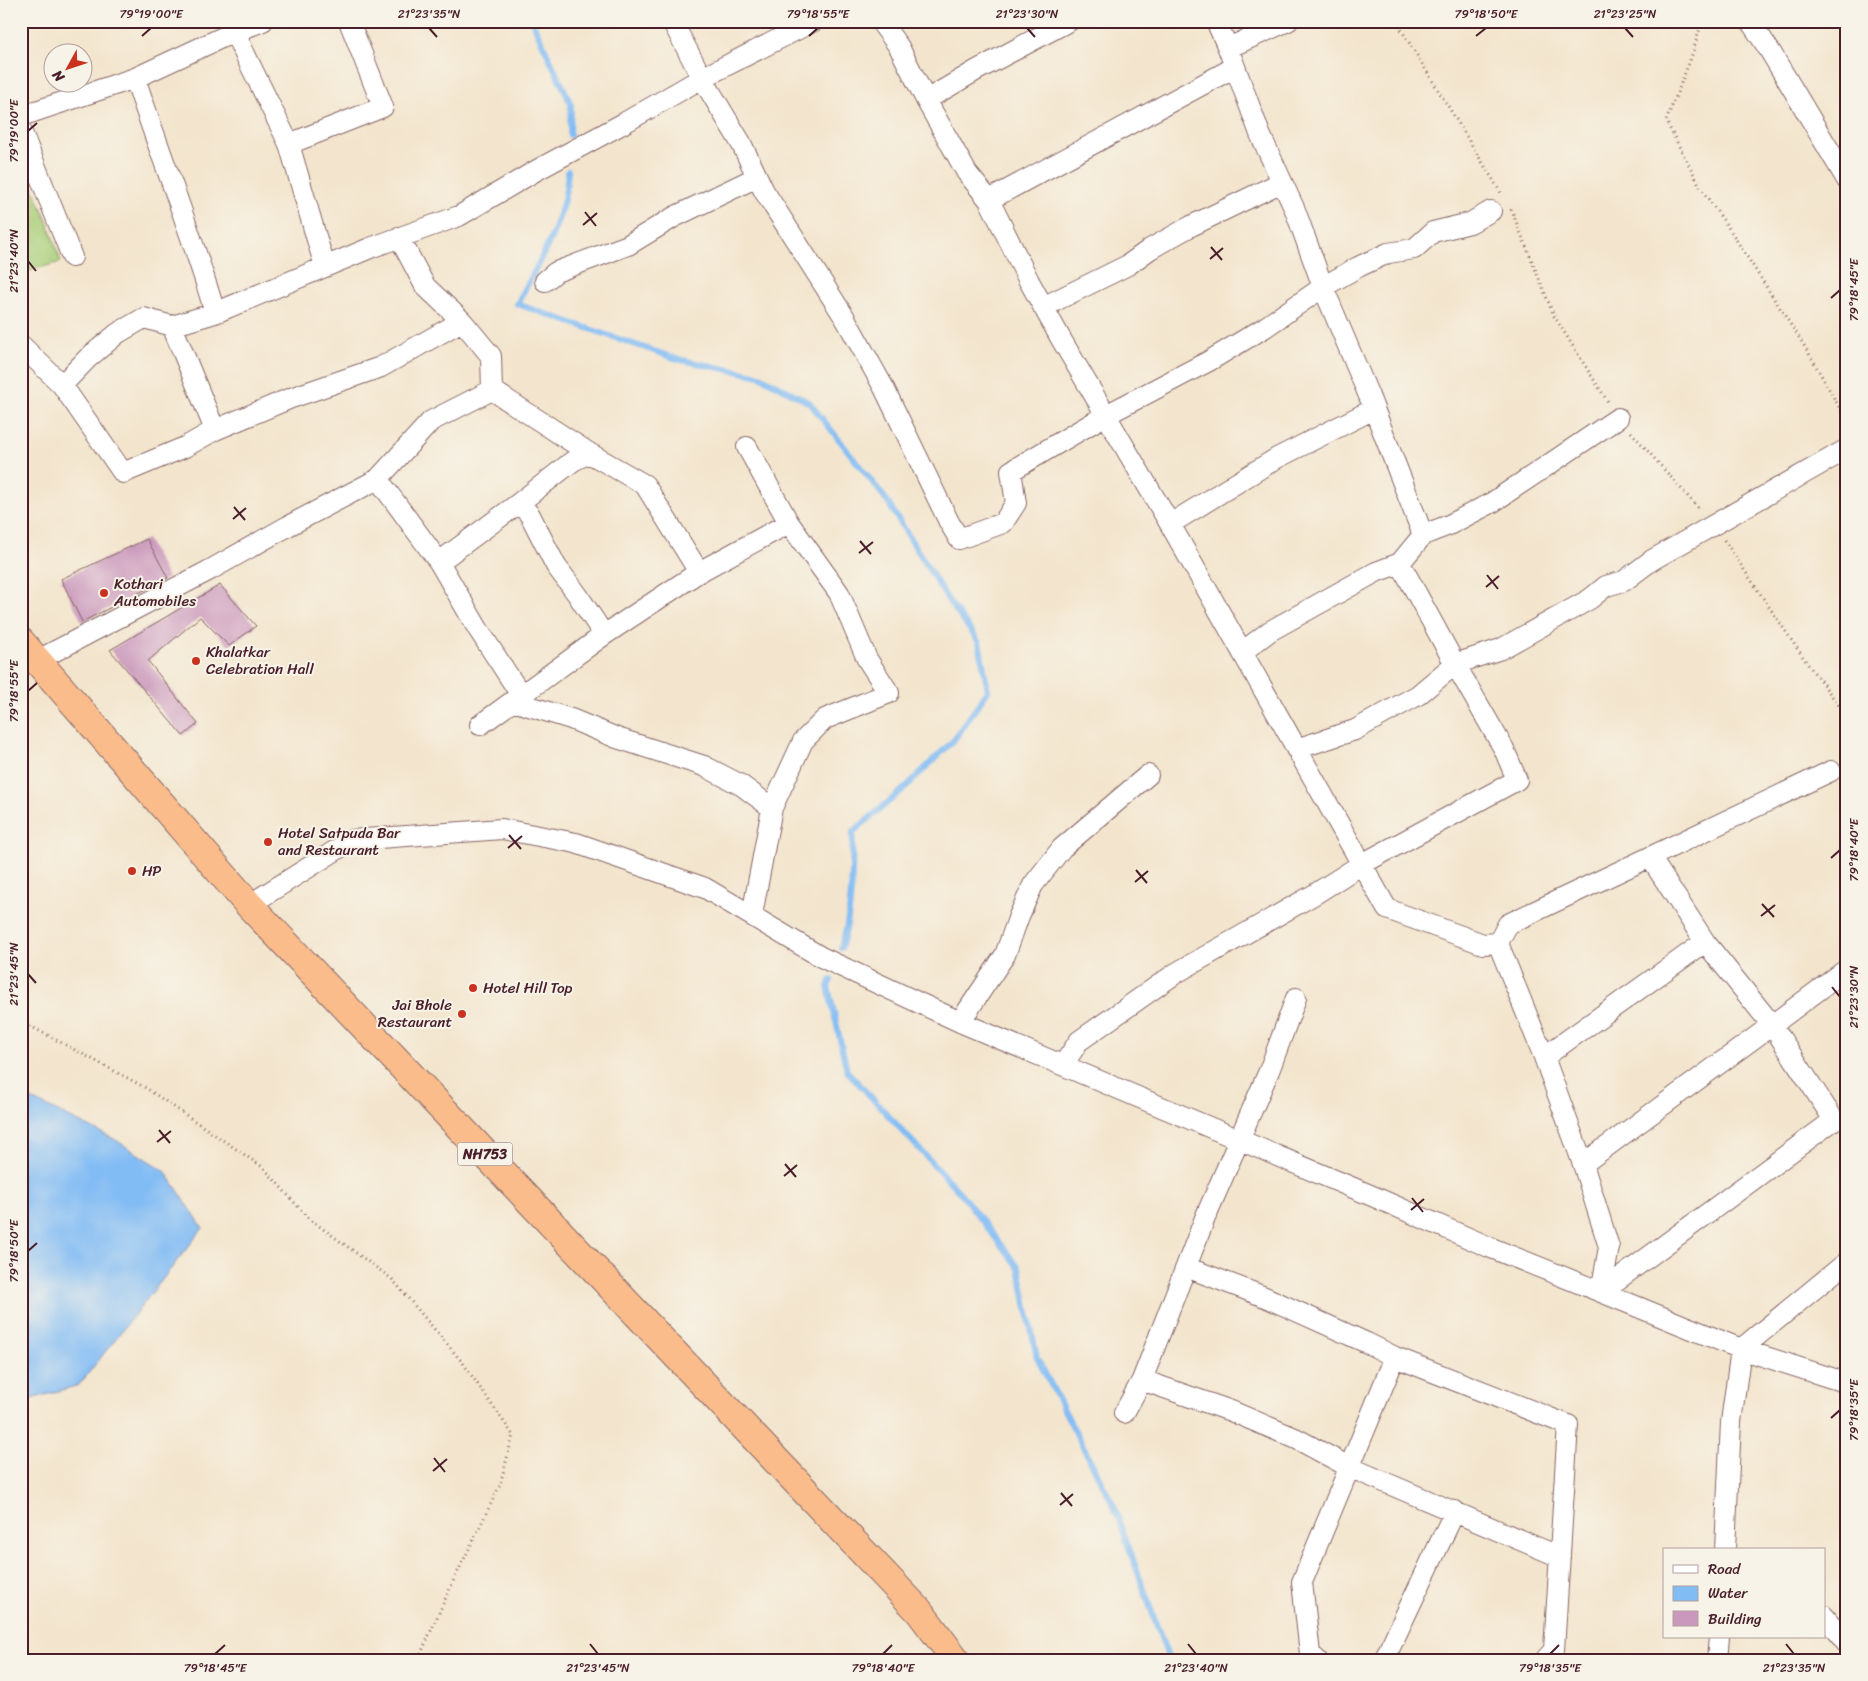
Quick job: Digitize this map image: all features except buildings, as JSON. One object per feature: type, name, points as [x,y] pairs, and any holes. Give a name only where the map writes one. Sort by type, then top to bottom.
[{"type":"highway","name":"NH753","points":[[29,651],[249,905],[919,1611],[956,1660]]},
{"type":"street","points":[[21,116],[134,78],[231,27],[263,21]]},
{"type":"street","points":[[289,144],[383,106],[350,21]]},
{"type":"street","points":[[672,21],[702,78],[741,143],[764,191],[845,318],[884,388],[948,522],[959,539],[1003,523],[1016,503],[1011,471],[1106,416],[1209,361],[1264,328],[1323,287],[1388,252],[1414,248],[1433,232],[1470,223],[1501,205]]},
{"type":"street","points":[[62,384],[88,358],[118,333],[144,318],[172,326],[215,313],[399,237],[459,216],[702,78],[814,21]]},
{"type":"street","points":[[880,21],[899,47],[967,173],[989,200],[1044,307],[1170,524],[1388,909],[1483,944],[1498,943]]},
{"type":"street","points":[[926,100],[977,70],[1069,21]]},
{"type":"street","points":[[1216,21],[1260,134],[1295,210],[1323,287],[1374,409],[1423,535]]},
{"type":"street","points":[[1228,48],[1288,21]]},
{"type":"street","points":[[1750,21],[1847,180]]},
{"type":"street","points":[[231,27],[289,144],[325,267]]},
{"type":"street","points":[[989,200],[1235,66]]},
{"type":"street","points":[[134,78],[159,151],[181,207],[215,313]]},
{"type":"street","points":[[21,130],[72,257]]},
{"type":"street","points":[[545,281],[556,272],[628,245],[674,217],[757,177]]},
{"type":"street","points":[[1044,307],[1128,265],[1150,249],[1190,226],[1282,182]]},
{"type":"street","points":[[399,237],[425,286],[462,320],[491,356],[492,390]]},
{"type":"street","points":[[21,345],[62,384],[123,473],[185,446],[215,430],[291,398],[381,367],[462,320]]},
{"type":"street","points":[[172,326],[215,430]]},
{"type":"street","points":[[492,390],[590,453],[645,485],[699,572]]},
{"type":"street","points":[[29,651],[210,570],[288,526],[378,479],[431,421],[492,390]]},
{"type":"street","points":[[1170,524],[1276,458],[1374,409]]},
{"type":"street","points":[[1242,652],[1270,630],[1376,572],[1400,563],[1423,535],[1449,525],[1493,502],[1618,418]]},
{"type":"street","points":[[747,447],[789,523],[839,593],[867,659],[889,693],[825,719],[803,741],[772,808],[752,915]]},
{"type":"street","points":[[1296,749],[1356,730],[1418,695],[1455,664],[1501,649],[1590,599],[1606,586],[1624,580],[1652,560],[1715,526],[1847,449]]},
{"type":"street","points":[[439,562],[573,461],[590,453]]},
{"type":"street","points":[[378,479],[439,562],[517,698],[617,738],[704,766],[741,784],[772,808]]},
{"type":"street","points":[[519,503],[530,514],[556,566],[604,635]]},
{"type":"street","points":[[480,725],[604,635],[699,572],[789,523]]},
{"type":"street","points":[[1063,1065],[1079,1041],[1176,973],[1315,894],[1362,864],[1518,780],[1496,734],[1400,563]]},
{"type":"street","points":[[1601,1292],[1609,1247],[1583,1164],[1544,1057],[1498,943],[1508,924],[1831,771]]},
{"type":"street","points":[[960,1022],[1005,955],[1033,885],[1062,848],[1148,775]]},
{"type":"street","points":[[249,905],[352,840],[502,829],[576,843],[706,888],[821,957],[960,1022],[1370,1195],[1488,1248],[1741,1349],[1847,1382]]},
{"type":"street","points":[[1601,1292],[1840,1115],[1772,1025],[1705,942],[1650,857]]},
{"type":"street","points":[[1544,1057],[1705,942]]},
{"type":"street","points":[[1583,1164],[1847,970]]},
{"type":"street","points":[[1124,1413],[1142,1380],[1296,998]]},
{"type":"street","points":[[1725,1548],[1731,1422],[1741,1349],[1847,1262]]},
{"type":"street","points":[[1186,1267],[1265,1297],[1395,1358],[1568,1425],[1554,1650],[1545,1660]]},
{"type":"street","points":[[1317,1660],[1310,1654],[1302,1582],[1395,1358]]},
{"type":"street","points":[[1142,1380],[1231,1411],[1289,1435],[1349,1466],[1560,1557]]},
{"type":"street","points":[[1384,1660],[1454,1511]]},
{"type":"street","points":[[1826,1618],[1847,1644]]},
{"type":"street","points":[[1717,1660],[1719,1638]]},
{"type":"path","points":[[1396,21],[1473,144],[1554,316],[1618,418],[1715,526],[1807,662],[1847,716]]},
{"type":"path","points":[[1702,21],[1691,58],[1666,121],[1702,190],[1807,350],[1847,421]]},
{"type":"path","points":[[21,1021],[146,1088],[264,1168],[308,1218],[392,1279],[463,1363],[513,1435],[500,1485],[451,1586],[418,1660]]},
{"type":"green space","points":[[21,159],[47,221],[61,262],[21,273]]},
{"type":"water","points":[[21,1094],[114,1139],[165,1171],[203,1228],[79,1385],[21,1402]]},
{"type":"waterway","points":[[532,21],[571,104],[570,135]]},
{"type":"waterway","points":[[568,171],[566,189],[557,224],[517,304],[677,359],[760,376],[810,403],[885,498],[948,600],[979,642],[988,691],[953,741],[906,787],[853,832],[850,905],[841,948]]},
{"type":"waterway","points":[[831,980],[828,986],[847,1071],[962,1195],[1019,1268],[1037,1358],[1114,1506],[1169,1660]]},
{"type":"place","name":"Kothari Automobiles","points":[[104,593]]},
{"type":"place","name":"Khalatkar Celebration Hall","points":[[196,661]]},
{"type":"place","name":"Hotel Satpuda Bar and Restaurant","points":[[268,842]]},
{"type":"place","name":"HP","points":[[132,871]]},
{"type":"place","name":"Hotel Hill Top","points":[[473,988]]},
{"type":"place","name":"Jai Bhole Restaurant","points":[[462,1014]]}]
